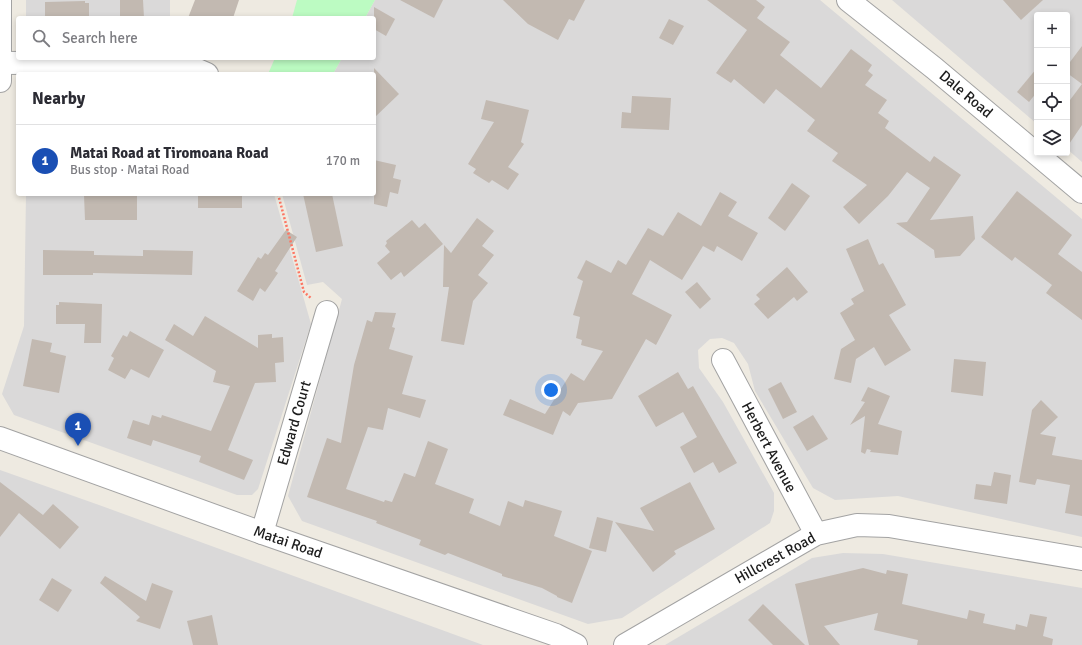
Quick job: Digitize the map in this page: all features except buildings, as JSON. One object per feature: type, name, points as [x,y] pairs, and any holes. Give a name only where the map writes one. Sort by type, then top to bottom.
[{"type":"street","points":[[0,0],[0,81]]},
{"type":"street","name":"Dale Road","points":[[848,0],[934,68],[1082,192]]},
{"type":"street","points":[[0,63],[173,62],[184,64],[198,72]]},
{"type":"street","name":"Edward Court","points":[[262,533],[326,312]]},
{"type":"street","name":"Herbert Avenue","points":[[723,360],[816,534]]},
{"type":"street","name":"Matai Road","points":[[0,438],[262,533],[556,635],[576,645]]},
{"type":"street","name":"Hillcrest Road","points":[[625,645],[816,534],[857,524],[888,526],[1082,559]]},
{"type":"path","points":[[279,196],[304,292],[326,312]]},
{"type":"shaded area","points":[[26,0],[170,0],[170,16],[26,16]]},
{"type":"shaded area","points":[[375,0],[820,0],[1082,219],[1082,537],[898,496],[835,500],[813,488],[755,391],[748,364],[734,343],[722,338],[710,339],[698,350],[699,368],[723,402],[774,493],[774,511],[770,523],[622,618],[588,624],[302,521],[288,496],[342,299],[323,282],[307,285],[283,196],[376,196],[376,72],[334,72],[341,60],[376,60],[376,16],[366,16]]},
{"type":"shaded area","points":[[892,0],[1082,0],[1082,162],[1070,152],[1070,12],[1034,12],[1034,121]]},
{"type":"shaded area","points":[[26,196],[275,196],[311,324],[258,489],[252,495],[237,495],[14,415],[2,394],[24,326]]},
{"type":"shaded area","points":[[0,470],[99,505],[483,645],[0,645]]},
{"type":"shaded area","points":[[843,553],[883,554],[1082,588],[1082,645],[665,645],[812,558]]},
{"type":"green space","points":[[297,0],[375,0],[366,16],[293,16]]},
{"type":"green space","points":[[274,60],[341,60],[334,72],[269,72]]},
{"type":"place","name":"Matai Road at Tiromoana Road","points":[[78,446]]}]
